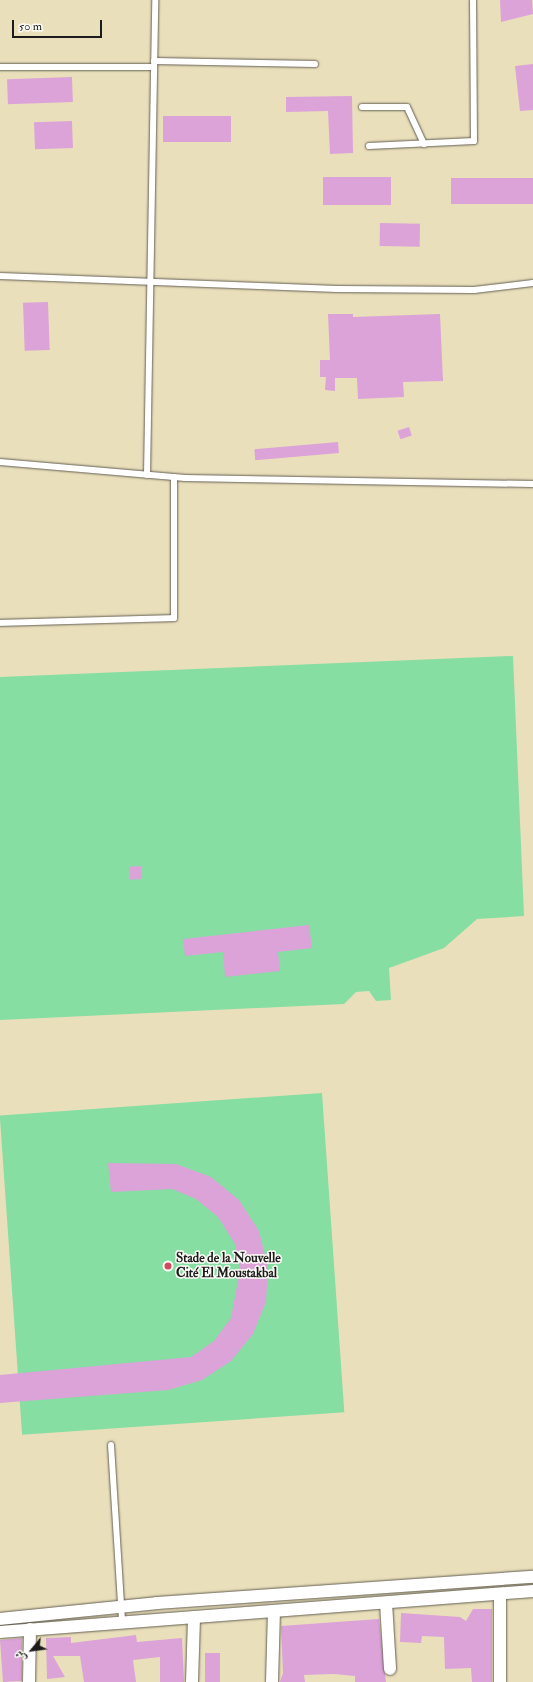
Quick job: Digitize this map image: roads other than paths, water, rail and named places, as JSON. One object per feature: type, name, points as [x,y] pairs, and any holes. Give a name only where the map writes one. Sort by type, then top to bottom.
[{"type":"street","points":[[0,1619],[121,1607],[533,1577]]},
{"type":"street","points":[[0,1632],[533,1591]]},
{"type":"street","points":[[500,1594],[500,1682]]},
{"type":"street","points":[[386,1603],[390,1669]]},
{"type":"street","points":[[272,1682],[274,1611]]},
{"type":"street","points":[[192,1682],[194,1617]]},
{"type":"street","points":[[29,1682],[30,1629]]},
{"type":"lane","points":[[147,475],[155,0]]},
{"type":"lane","points":[[369,146],[474,141],[473,0]]},
{"type":"lane","points":[[0,67],[154,64],[315,64]]},
{"type":"lane","points":[[362,107],[407,107],[424,144]]},
{"type":"lane","points":[[0,276],[150,280],[337,289],[474,290],[533,283]]},
{"type":"lane","points":[[0,462],[174,477],[533,484]]},
{"type":"lane","points":[[0,623],[174,618],[174,477]]},
{"type":"lane","points":[[111,1446],[122,1622]]},
{"type":"place","name":"Stade de la Nouvelle Cité El Moustakbal","points":[[168,1266]]}]
